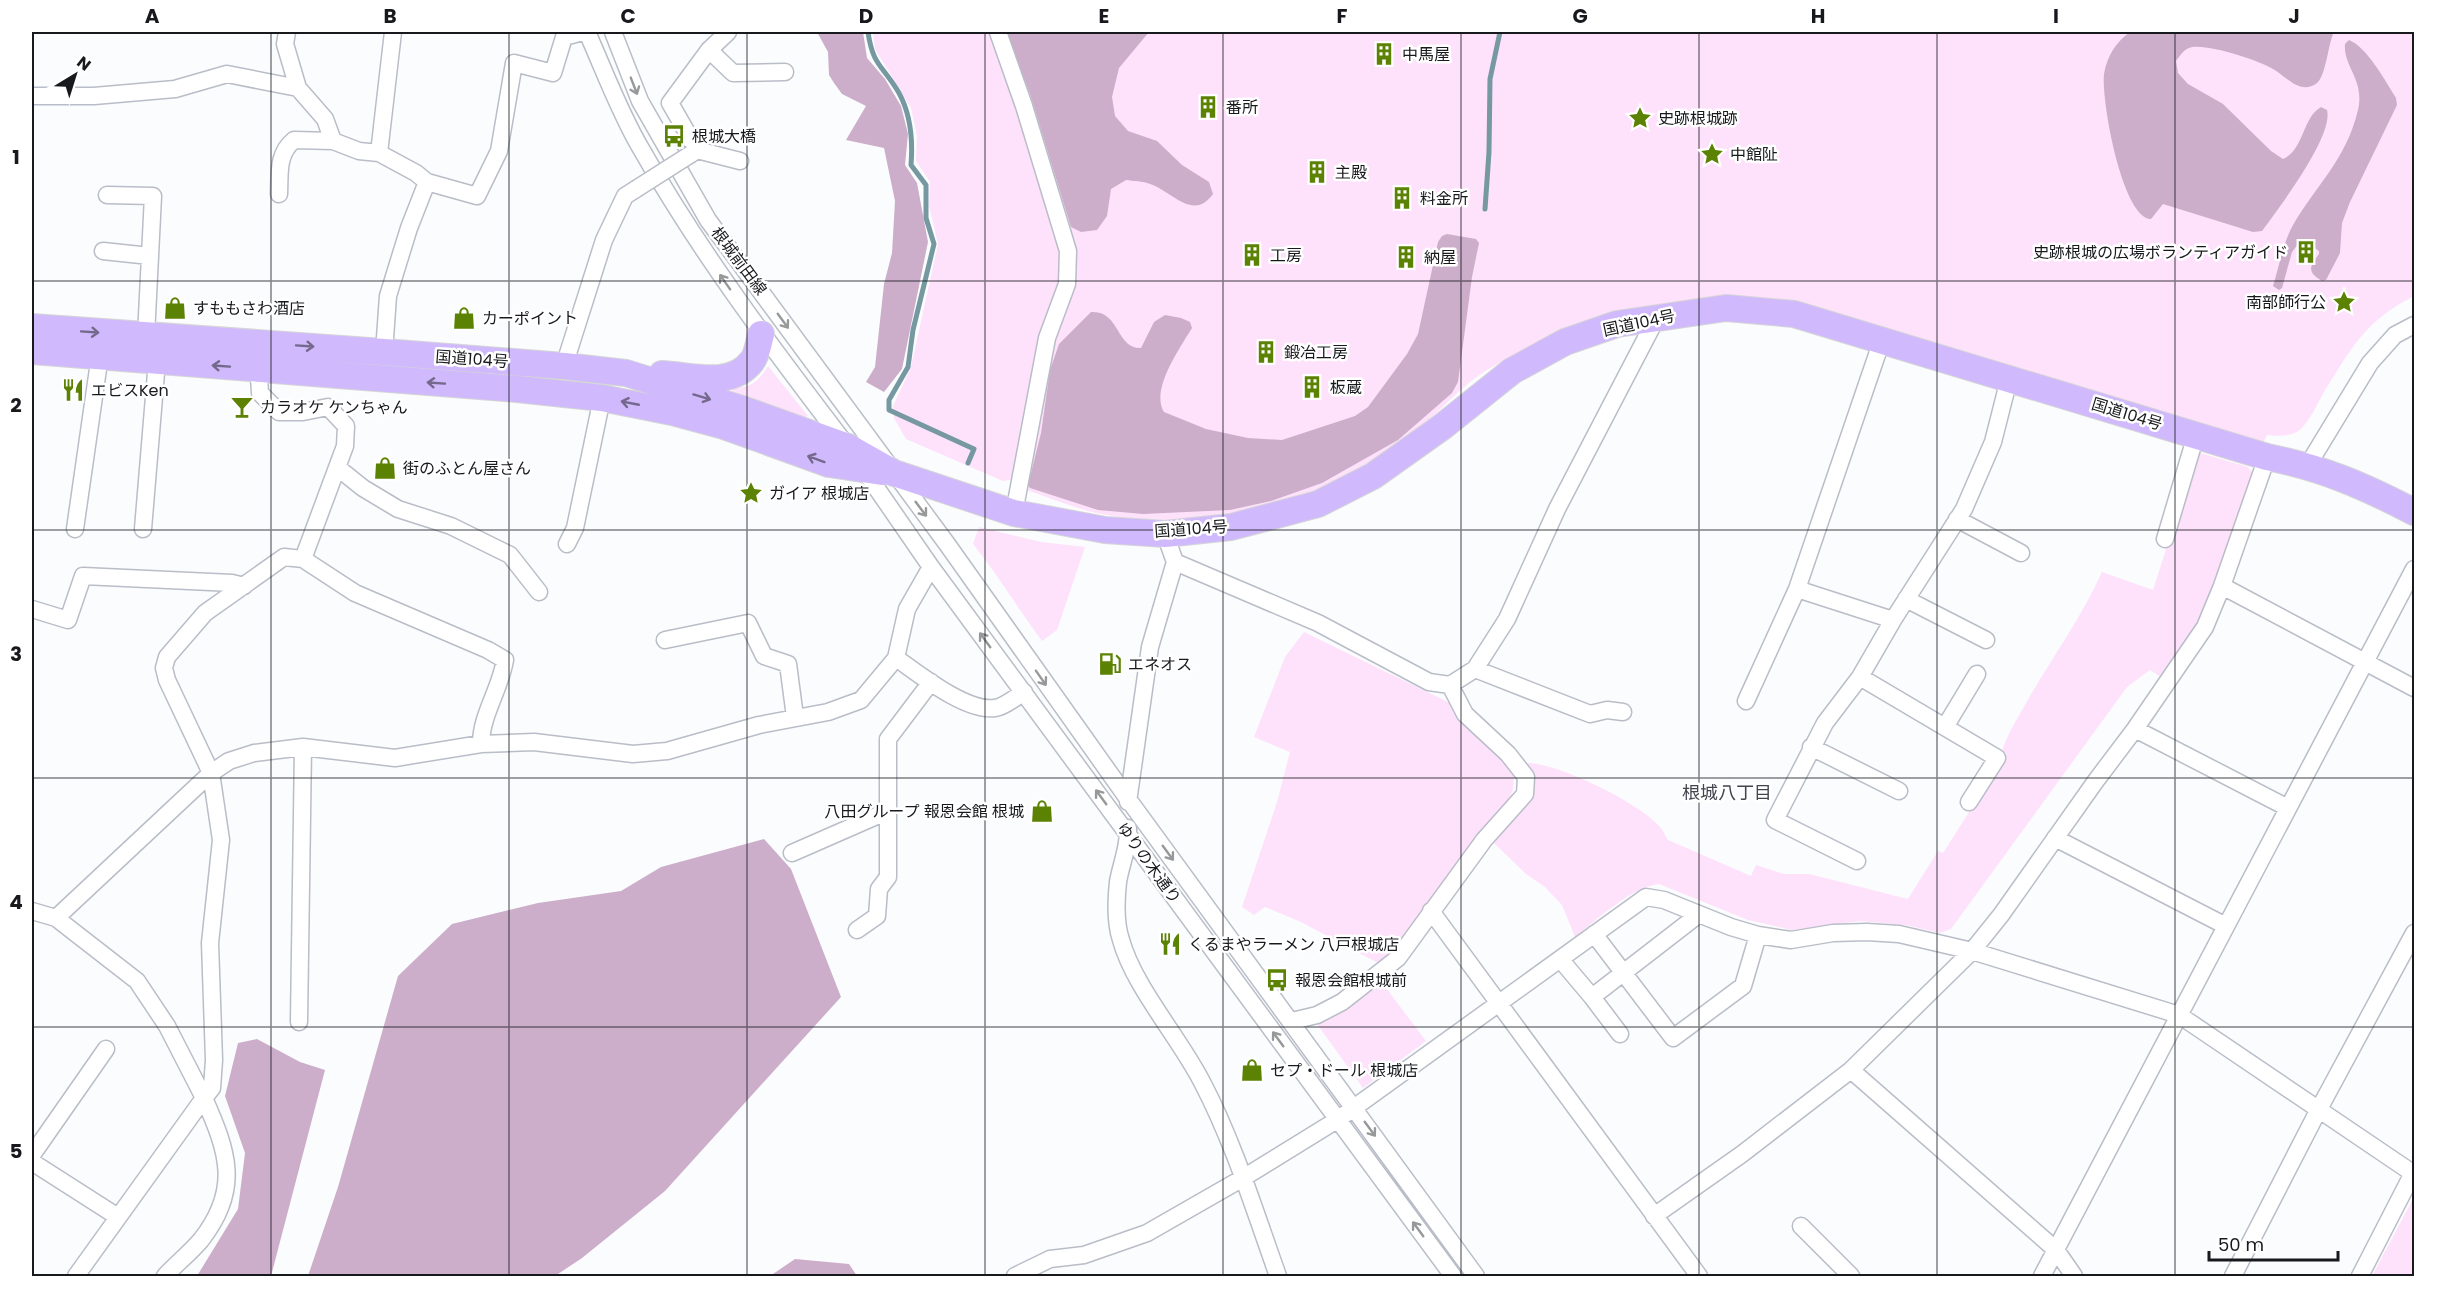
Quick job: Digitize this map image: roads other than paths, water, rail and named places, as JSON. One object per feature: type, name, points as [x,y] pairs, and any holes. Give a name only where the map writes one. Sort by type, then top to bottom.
[{"type":"highway","name":"国道104号","points":[[32,327],[258,342],[626,373],[742,409],[848,447],[894,473],[1014,513],[1104,530],[1165,534],[1231,527],[1318,504],[1373,476],[1521,366],[1565,342],[1617,324],[1726,308],[1794,314],[2267,457],[2308,465],[2373,490],[2415,512]]},
{"type":"highway","points":[[626,373],[686,375],[713,379],[732,377],[752,361],[761,334]]},
{"type":"highway","name":"国道104号","points":[[32,351],[516,389],[602,398],[672,412],[724,426],[830,464],[894,473]]},
{"type":"street","points":[[287,32],[285,44],[289,64],[298,88],[325,119],[333,141]]},
{"type":"street","points":[[379,153],[393,32]]},
{"type":"street","points":[[279,194],[284,148],[294,140],[333,141],[359,151],[379,153],[416,173],[427,182],[477,196],[499,151],[514,63],[553,73],[564,37],[585,32]]},
{"type":"street","name":"根城前田線","points":[[585,32],[639,144],[691,233],[761,334],[848,447]]},
{"type":"street","name":"根城前田線","points":[[614,32],[640,101],[708,220],[894,473]]},
{"type":"street","points":[[694,152],[670,103],[710,50],[728,32]]},
{"type":"street","points":[[998,32],[1024,106],[1068,251],[1067,284],[1047,338],[1014,513]]},
{"type":"street","points":[[710,50],[733,73],[785,72]]},
{"type":"street","points":[[32,96],[94,96],[175,89],[227,74],[298,88]]},
{"type":"street","points":[[564,366],[604,240],[625,195],[694,152],[740,161]]},
{"type":"street","points":[[384,352],[388,296],[409,228],[427,182]]},
{"type":"street","points":[[107,195],[153,196],[146,336]]},
{"type":"street","points":[[103,251],[150,256]]},
{"type":"street","points":[[1174,562],[1318,623],[1428,682],[1450,685],[1475,669],[1507,619],[1557,509],[1657,317]]},
{"type":"street","points":[[2308,465],[2370,363],[2395,335],[2415,325]]},
{"type":"street","points":[[1746,701],[1797,589],[1843,461],[1882,340]]},
{"type":"street","points":[[258,342],[260,393],[279,412],[303,412],[328,407],[346,426],[345,446],[338,468],[303,559]]},
{"type":"street","points":[[75,529],[100,355]]},
{"type":"street","points":[[143,529],[157,361]]},
{"type":"street","points":[[1857,861],[1775,820],[1825,723],[1860,677],[1976,484],[1993,442],[2009,379]]},
{"type":"street","points":[[567,544],[575,528],[602,398]]},
{"type":"street","points":[[2165,539],[2196,435]]},
{"type":"street","name":"ゆりの木通り","points":[[848,447],[931,567],[1453,1276]]},
{"type":"street","points":[[1654,1216],[1742,1154],[1851,1070],[1972,951],[2001,915],[2135,729],[2205,627],[2222,586],[2267,457]]},
{"type":"street","points":[[338,468],[363,488],[398,509],[451,526],[510,555],[539,592]]},
{"type":"street","name":"ゆりの木通り","points":[[894,473],[1128,799],[1476,1276]]},
{"type":"street","points":[[1957,519],[2021,553]]},
{"type":"street","points":[[1165,534],[1174,562],[1150,646],[1128,799],[1128,834],[1118,882],[1116,911],[1121,940],[1139,981],[1203,1083],[1243,1178],[1278,1276]]},
{"type":"street","points":[[76,1276],[212,1088],[214,1060],[210,943],[221,840],[211,773],[167,680],[164,668],[167,657],[205,613],[284,557],[303,559],[355,593],[488,650],[505,660],[501,681],[481,728],[481,744]]},
{"type":"street","points":[[56,918],[211,773],[229,761],[254,753],[303,747],[395,758],[481,744],[534,742],[633,754],[667,751],[795,717],[828,712],[861,700],[896,658],[907,609],[931,567]]},
{"type":"street","points":[[2042,1276],[2415,569]]},
{"type":"street","points":[[32,609],[68,620],[83,576],[244,586]]},
{"type":"street","points":[[2222,586],[2415,688]]},
{"type":"street","points":[[1797,589],[1893,620]]},
{"type":"street","points":[[1906,599],[1986,640]]},
{"type":"street","points":[[665,640],[748,623],[764,656],[788,663],[795,717]]},
{"type":"street","points":[[896,658],[931,682],[974,706],[996,708],[1024,692]]},
{"type":"street","points":[[1475,669],[1590,714],[1607,710],[1623,712]]},
{"type":"street","points":[[1946,727],[1977,674]]},
{"type":"street","points":[[1860,677],[1997,758],[1969,802]]},
{"type":"street","points":[[857,930],[877,916],[879,889],[888,877],[888,739],[931,682]]},
{"type":"street","points":[[1292,1021],[1317,1015],[1342,1002],[1398,958],[1484,840],[1525,794],[1526,777],[1508,754],[1465,714],[1450,685]]},
{"type":"street","points":[[2135,729],[2288,808]]},
{"type":"street","points":[[299,1022],[303,747]]},
{"type":"street","points":[[1811,747],[1899,791]]},
{"type":"street","points":[[792,853],[888,811]]},
{"type":"street","points":[[2055,838],[2226,926]]},
{"type":"street","points":[[1015,1276],[1050,1259],[1084,1255],[1146,1233],[1243,1178],[1337,1120],[1646,897],[1664,900],[1698,915],[1758,935],[1791,940],[1845,933],[1899,934],[1972,951],[2179,1015],[2414,1173],[2360,1276]]},
{"type":"street","points":[[32,911],[56,918],[137,981],[167,1026],[221,1137],[228,1170],[222,1204],[201,1240],[165,1276]]},
{"type":"street","points":[[1431,911],[1699,1276]]},
{"type":"street","points":[[1592,997],[1698,915]]},
{"type":"street","points":[[2233,1276],[2319,1109],[2415,933]]},
{"type":"street","points":[[1594,934],[1673,1038],[1743,986],[1758,935]]},
{"type":"street","points":[[1560,959],[1620,1034]]},
{"type":"street","points":[[32,1155],[106,1049]]},
{"type":"street","points":[[1851,1070],[2056,1250],[2074,1276]]},
{"type":"street","points":[[32,1162],[117,1217]]},
{"type":"street","points":[[1801,1226],[1851,1276]]},
{"type":"waterway","points":[[868,32],[876,59],[899,93],[909,119],[912,146],[911,165],[926,185],[926,218],[934,244],[913,330],[908,367],[889,400],[889,410],[974,449],[968,463]]},
{"type":"waterway","points":[[1485,209],[1489,152],[1490,79],[1500,32]]},
{"type":"place","name":"中馬屋","points":[[1384,54]]},
{"type":"place","name":"番所","points":[[1208,107]]},
{"type":"place","name":"史跡根城跡","points":[[1640,118]]},
{"type":"place","name":"根城大橋","points":[[674,136]]},
{"type":"place","name":"中館阯","points":[[1712,154]]},
{"type":"place","name":"主殿","points":[[1317,172]]},
{"type":"place","name":"料金所","points":[[1402,198]]},
{"type":"place","name":"史跡根城の広場ボランティアガイド","points":[[2306,252]]},
{"type":"place","name":"工房","points":[[1252,255]]},
{"type":"place","name":"納屋","points":[[1406,257]]},
{"type":"place","name":"南部師行公","points":[[2344,302]]},
{"type":"place","name":"すももさわ酒店","points":[[175,308]]},
{"type":"place","name":"カーポイント","points":[[464,318]]},
{"type":"place","name":"鍛冶工房","points":[[1266,352]]},
{"type":"place","name":"板蔵","points":[[1312,387]]},
{"type":"place","name":"エビスKen","points":[[73,390]]},
{"type":"place","name":"カラオケ ケンちゃん","points":[[242,407]]},
{"type":"place","name":"街のふとん屋さん","points":[[385,468]]},
{"type":"place","name":"ガイア 根城店","points":[[751,493]]},
{"type":"place","name":"エネオス","points":[[1110,664]]},
{"type":"place","name":"八田グループ 報恩会館 根城","points":[[1042,811]]},
{"type":"place","name":"くるまやラーメン 八戸根城店","points":[[1170,944]]},
{"type":"place","name":"報恩会館根城前","points":[[1277,980]]},
{"type":"place","name":"セプ・ドール 根城店","points":[[1252,1070]]},
{"type":"district","name":"根城八丁目","points":[[1727,792]]}]
